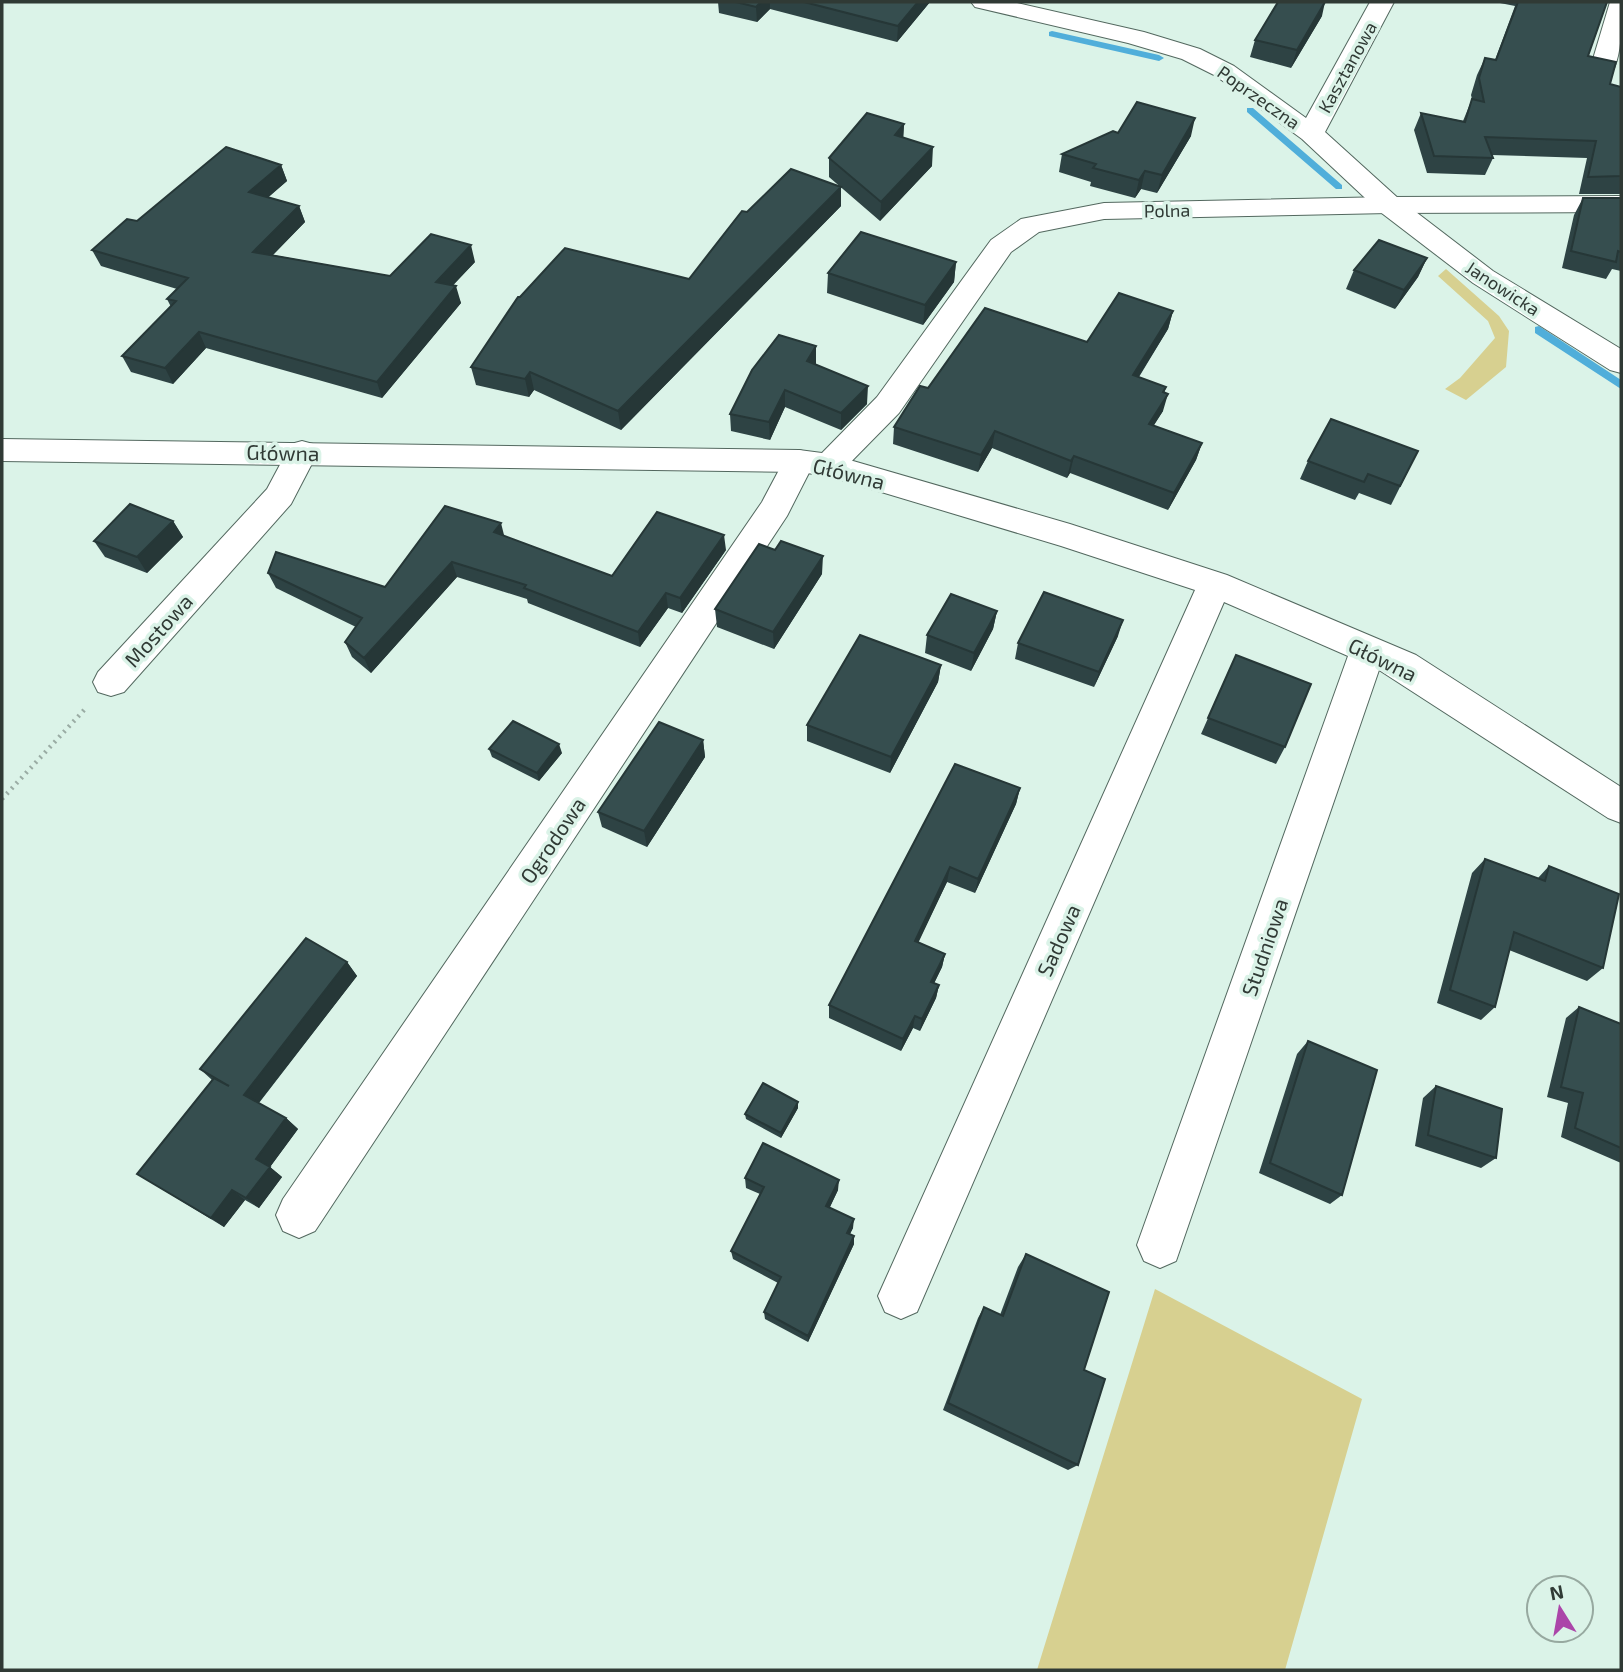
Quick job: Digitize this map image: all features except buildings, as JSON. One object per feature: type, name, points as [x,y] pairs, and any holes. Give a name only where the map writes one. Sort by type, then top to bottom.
[{"type":"street","name":"Poprzeczna","points":[[983,2],[1135,37],[1191,54],[1225,71],[1311,133],[1389,205]]},
{"type":"street","name":"Kasztanowa","points":[[1311,133],[1382,2]]},
{"type":"street","points":[[1602,69],[1621,3]]},
{"type":"street","name":"Polna","points":[[814,463],[888,405],[1001,246],[1014,234],[1031,225],[1104,211],[1389,205],[1621,204]]},
{"type":"street","name":"Janowicka","points":[[1389,205],[1483,277],[1621,363]]},
{"type":"street","name":"Główna","points":[[2,450],[302,452],[814,463],[1070,536],[1215,584],[1403,665],[1621,807]]},
{"type":"street","name":"Mostowa","points":[[111,681],[280,496],[302,452]]},
{"type":"street","name":"Ogrodowa","points":[[299,1215],[775,508],[814,463]]},
{"type":"street","name":"Sadowa","points":[[901,1296],[1215,584]]},
{"type":"street","name":"Studniowa","points":[[1160,1245],[1368,650]]},
{"type":"path","name":"Mostowa","points":[[2,799],[111,681]]},
{"type":"shaded area","points":[[1446,269],[1499,316],[1509,331],[1506,367],[1466,400],[1445,389],[1460,378],[1495,338],[1488,321],[1438,276]]},
{"type":"shaded area","points":[[1155,1289],[1362,1399],[1285,1670],[1037,1670]]},
{"type":"waterway","points":[[1052,34],[1159,58]]},
{"type":"waterway","points":[[1250,110],[1339,187]]},
{"type":"waterway","points":[[1539,330],[1621,385]]}]
